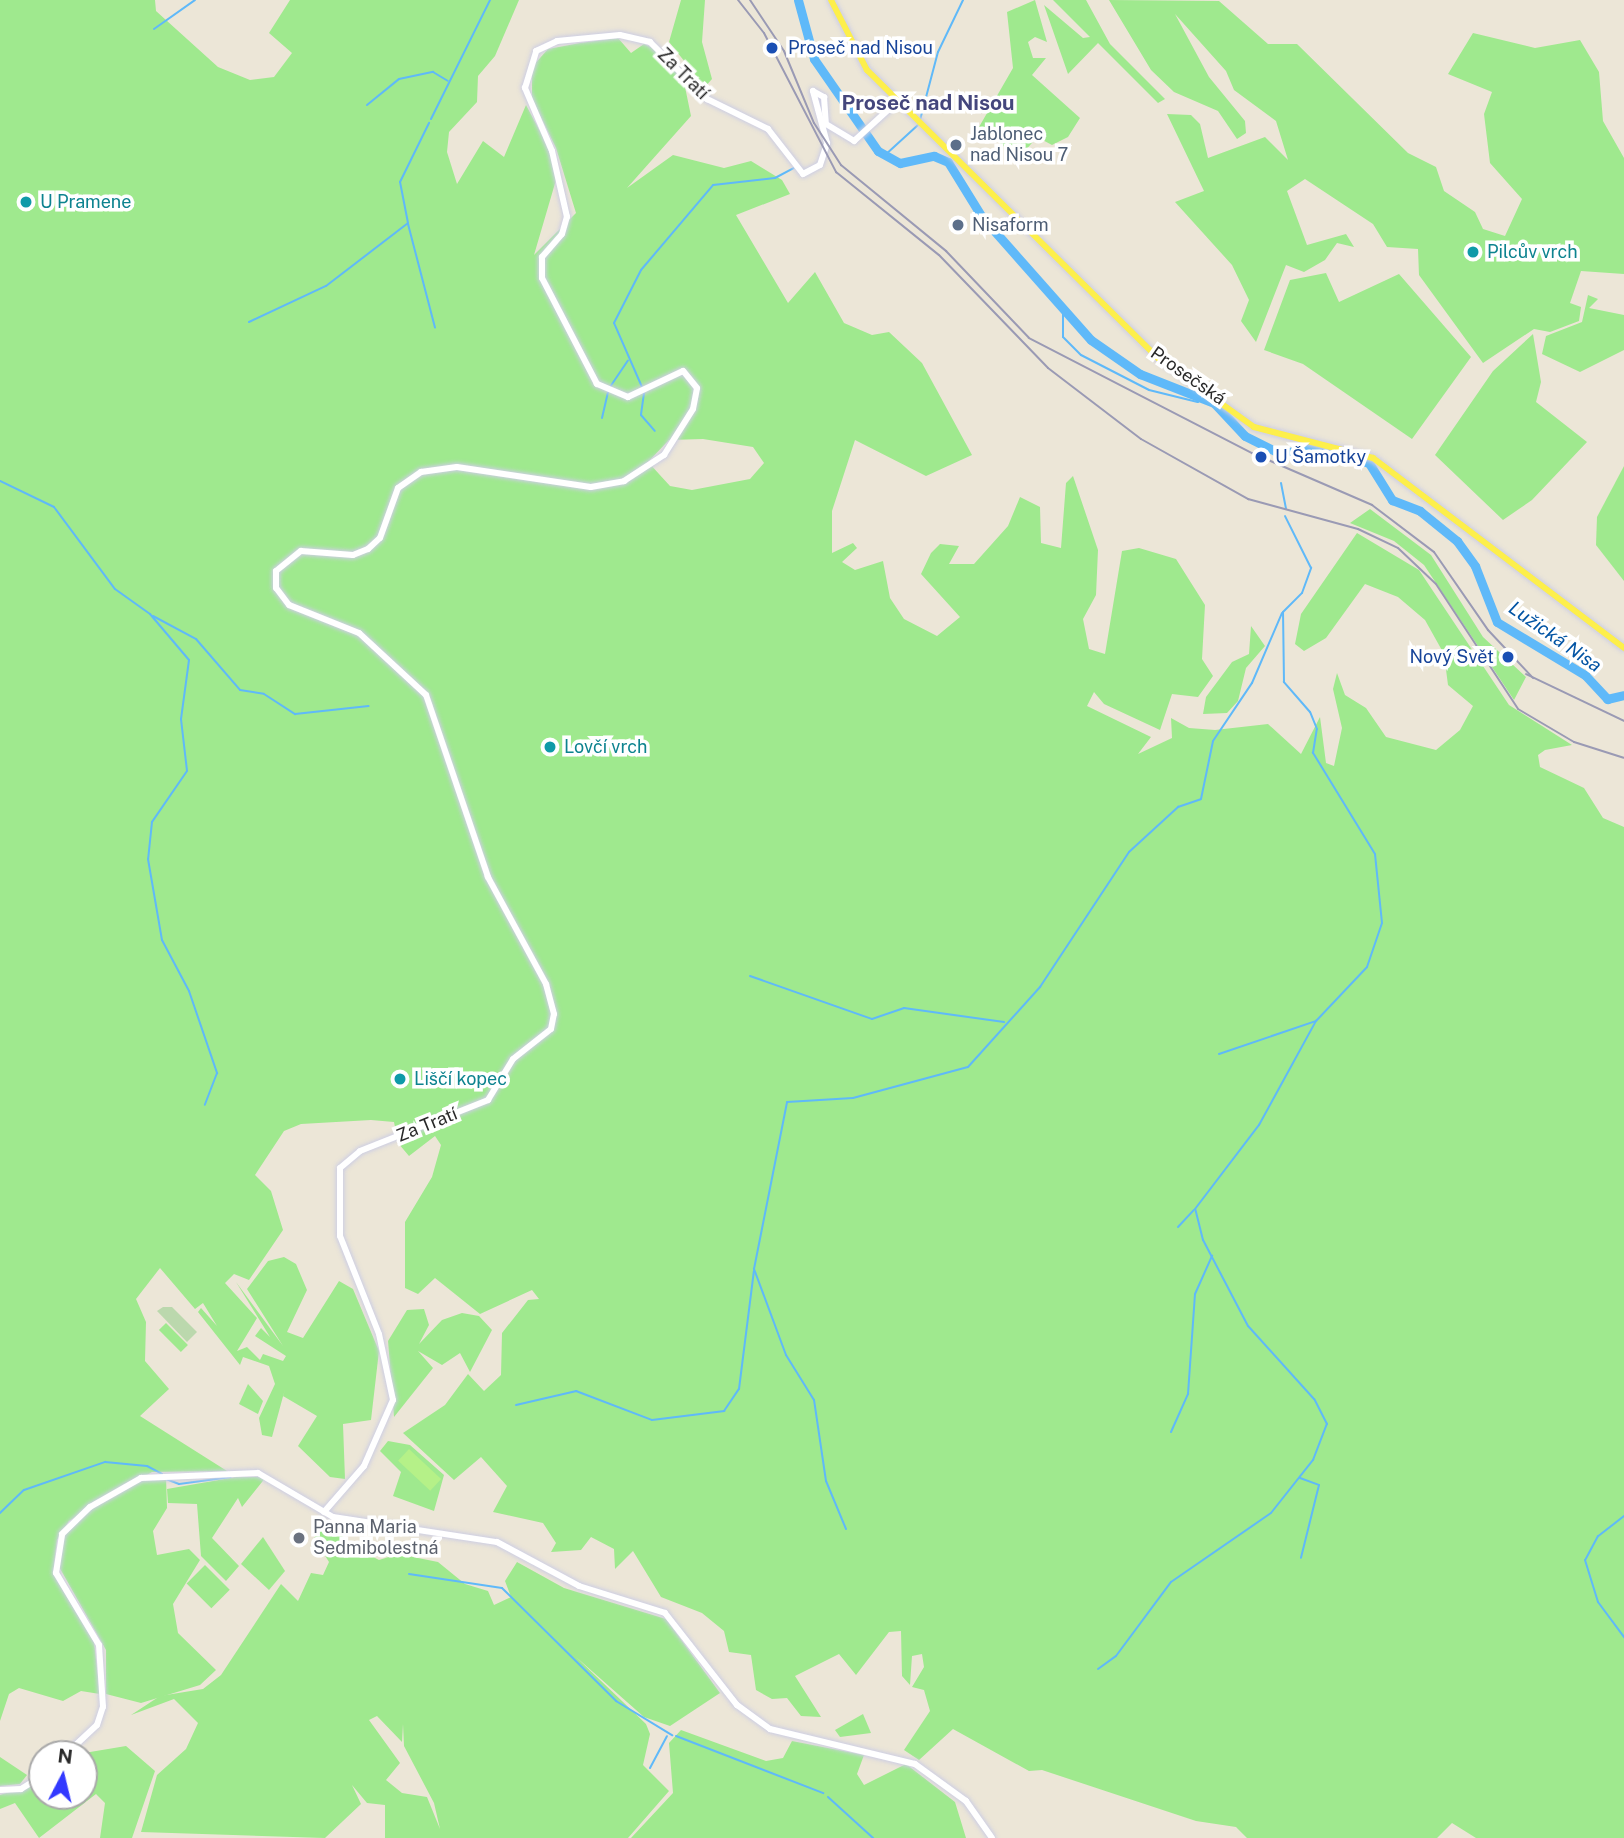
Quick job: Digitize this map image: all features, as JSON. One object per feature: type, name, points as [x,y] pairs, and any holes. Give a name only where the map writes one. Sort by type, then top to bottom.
[{"type":"main road","name":"Prosečská","points":[[831,0],[860,63],[1165,364],[1254,427],[1373,458],[1624,648]]},
{"type":"street","name":"Za Tratí","points":[[324,1512],[364,1466],[392,1407],[388,1365],[338,1223],[338,1172],[360,1151],[493,1096],[513,1059],[551,1029],[552,1003],[488,877],[430,704],[359,633],[285,602],[275,577],[293,554],[353,555],[372,546],[395,494],[415,474],[457,467],[609,485],[652,466],[692,409],[697,388],[683,371],[628,397],[597,384],[542,278],[542,257],[562,234],[567,217],[557,164],[524,78],[533,55],[557,41],[620,35],[650,42],[706,99],[772,132],[797,172],[820,165],[827,143],[813,91],[824,97],[828,126],[862,139],[898,101]]},
{"type":"street","points":[[81,1740],[97,1725],[103,1707],[100,1650],[55,1566],[60,1539],[74,1520],[154,1475],[264,1474],[324,1512],[497,1542],[571,1582],[657,1609],[670,1616],[737,1705],[763,1724],[789,1738],[915,1764],[966,1801],[992,1838]]},
{"type":"street","points":[[0,1790],[21,1789],[28,1785]]},
{"type":"green space","points":[[0,0],[155,0],[156,11],[218,67],[250,80],[274,77],[292,53],[269,33],[290,0],[519,0],[495,56],[478,76],[477,102],[449,132],[447,152],[457,184],[483,141],[504,157],[526,105],[550,150],[556,180],[534,255],[576,213],[556,148],[532,99],[532,67],[548,49],[580,43],[618,38],[631,53],[644,44],[657,50],[684,82],[691,116],[627,188],[673,155],[724,168],[751,161],[782,180],[790,194],[736,215],[788,303],[815,272],[844,323],[872,335],[889,332],[922,363],[972,455],[926,476],[855,440],[832,511],[832,553],[853,543],[857,548],[842,562],[855,570],[883,561],[890,598],[904,619],[937,636],[960,617],[921,574],[931,553],[940,544],[959,546],[949,564],[974,564],[1008,526],[1020,497],[1040,507],[1041,543],[1061,548],[1066,483],[1073,476],[1098,550],[1096,595],[1083,619],[1089,649],[1105,654],[1122,551],[1139,548],[1176,559],[1205,605],[1202,659],[1213,676],[1198,697],[1172,694],[1160,730],[1104,704],[1094,692],[1087,706],[1151,737],[1138,754],[1172,738],[1171,718],[1189,728],[1215,730],[1268,724],[1301,754],[1320,717],[1326,763],[1334,766],[1342,728],[1333,689],[1337,673],[1345,695],[1366,708],[1386,737],[1436,750],[1460,730],[1473,706],[1448,685],[1444,654],[1425,620],[1398,597],[1365,584],[1326,638],[1304,651],[1295,644],[1301,614],[1357,533],[1419,570],[1509,705],[1572,745],[1545,750],[1538,755],[1540,767],[1584,788],[1603,818],[1624,827],[1624,1838],[1476,1838],[1452,1823],[1437,1838],[1247,1838],[1236,1827],[1196,1821],[1042,1770],[1029,1771],[953,1729],[919,1760],[904,1750],[930,1711],[924,1690],[912,1687],[924,1667],[922,1654],[912,1656],[910,1685],[902,1676],[901,1631],[889,1632],[856,1675],[839,1654],[795,1676],[821,1717],[801,1716],[787,1698],[772,1699],[756,1690],[751,1655],[729,1652],[724,1631],[702,1613],[661,1597],[633,1551],[615,1569],[614,1549],[591,1537],[581,1550],[551,1552],[556,1543],[543,1523],[493,1512],[507,1486],[481,1457],[454,1480],[403,1433],[445,1405],[468,1374],[484,1391],[501,1375],[502,1333],[528,1300],[539,1299],[532,1290],[480,1314],[435,1278],[418,1294],[405,1288],[405,1222],[432,1177],[441,1145],[435,1136],[409,1156],[398,1143],[394,1122],[371,1120],[301,1124],[284,1131],[255,1175],[271,1191],[283,1230],[249,1280],[234,1274],[225,1283],[257,1318],[237,1351],[247,1347],[260,1360],[263,1354],[283,1361],[286,1356],[255,1336],[261,1328],[270,1337],[236,1282],[283,1346],[247,1289],[268,1261],[284,1257],[296,1264],[307,1290],[287,1332],[303,1338],[339,1281],[353,1289],[379,1351],[371,1420],[343,1424],[345,1479],[330,1477],[298,1446],[317,1416],[283,1396],[272,1437],[262,1435],[259,1418],[275,1384],[269,1366],[243,1357],[240,1365],[198,1312],[201,1308],[217,1326],[203,1303],[195,1309],[160,1268],[136,1299],[146,1322],[145,1361],[169,1389],[140,1416],[227,1471],[152,1472],[69,1521],[57,1540],[53,1574],[94,1642],[100,1694],[81,1691],[63,1701],[19,1688],[9,1694],[0,1721]],"holes":[[[703,439],[753,447],[764,463],[750,479],[692,490],[670,486],[648,462],[669,440]]]},
{"type":"green space","points":[[681,0],[705,0],[702,42],[712,79],[705,87],[669,42]]},
{"type":"green space","points":[[1035,0],[1047,42],[1035,37],[1028,42],[1033,58],[1046,58],[1032,75],[1080,118],[1068,137],[1052,145],[1037,137],[1019,158],[979,127],[1013,68],[1007,12]]},
{"type":"green space","points":[[1053,0],[1086,0],[1110,44],[1165,99],[1158,103],[1098,43],[1068,74],[1044,5],[1083,38],[1090,37]]},
{"type":"green space","points":[[1109,0],[1219,1],[1268,44],[1297,44],[1408,153],[1436,167],[1444,191],[1475,212],[1483,229],[1505,236],[1522,199],[1490,163],[1484,114],[1492,92],[1448,74],[1473,33],[1535,48],[1580,40],[1599,72],[1603,121],[1624,158],[1624,274],[1581,271],[1570,303],[1581,307],[1579,321],[1550,332],[1534,329],[1483,363],[1419,275],[1418,249],[1387,247],[1373,224],[1305,179],[1287,191],[1307,245],[1346,234],[1354,247],[1337,243],[1325,260],[1304,272],[1286,265],[1256,342],[1241,321],[1249,300],[1232,265],[1175,202],[1204,191],[1167,114],[1191,115],[1200,124],[1208,158],[1265,137],[1288,160],[1276,121],[1234,90],[1226,71],[1175,14],[1209,77],[1245,121],[1246,133],[1237,139],[1218,111],[1174,92],[1151,70]]},
{"type":"green space","points":[[1326,273],[1339,302],[1399,274],[1471,357],[1412,439],[1303,364],[1264,350],[1290,280]]},
{"type":"green space","points":[[1588,295],[1598,299],[1589,308],[1624,315],[1624,350],[1580,372],[1542,354],[1546,336],[1582,322]]},
{"type":"green space","points":[[1533,334],[1541,382],[1536,402],[1587,442],[1532,500],[1503,520],[1435,455],[1493,371]]},
{"type":"green space","points":[[1624,466],[1624,581],[1596,545],[1597,517]]},
{"type":"green space","points":[[1370,509],[1431,555],[1483,637],[1526,677],[1514,700],[1424,565],[1394,541],[1350,523]]},
{"type":"green space","points":[[1251,626],[1265,646],[1246,668],[1238,701],[1227,713],[1203,714],[1206,697],[1232,662],[1249,654]]},
{"type":"green space","points":[[163,1307],[172,1307],[197,1332],[187,1342],[157,1311]]},
{"type":"green space","points":[[424,1309],[429,1325],[419,1344],[442,1320],[462,1313],[479,1316],[492,1330],[470,1372],[460,1353],[442,1365],[418,1351],[433,1368],[394,1417],[388,1341],[407,1310]]},
{"type":"green space","points":[[166,1323],[188,1345],[181,1352],[159,1330]]},
{"type":"green space","points":[[248,1384],[263,1401],[258,1414],[239,1404]]},
{"type":"green space","points":[[388,1441],[410,1445],[444,1475],[434,1511],[393,1496],[401,1472],[380,1451]]},
{"type":"green space","points":[[409,1449],[441,1479],[430,1491],[398,1461]]},
{"type":"green space","points":[[166,1477],[167,1508],[153,1531],[157,1555],[189,1549],[200,1560],[173,1604],[178,1633],[216,1670],[200,1685],[141,1703],[106,1694],[106,1650],[58,1565],[63,1537],[92,1508],[143,1480]]},
{"type":"green space","points":[[236,1477],[266,1477],[242,1507],[238,1498],[212,1538],[239,1566],[226,1581],[201,1556],[197,1504],[168,1503],[167,1489]]},
{"type":"green space","points":[[324,1525],[344,1525],[342,1541],[379,1560],[398,1554],[438,1562],[465,1584],[488,1591],[494,1605],[511,1597],[505,1581],[517,1562],[564,1588],[666,1619],[720,1693],[670,1726],[644,1717],[576,1657],[646,1724],[650,1734],[643,1765],[669,1791],[628,1838],[385,1838],[385,1805],[367,1803],[352,1785],[361,1804],[325,1838],[141,1832],[157,1775],[186,1749],[198,1723],[174,1699],[131,1715],[160,1696],[203,1689],[221,1675],[281,1584],[298,1601],[311,1573],[323,1575],[329,1562],[314,1538]],"holes":[[[377,1716],[402,1742],[403,1724],[404,1746],[434,1803],[440,1829],[427,1797],[402,1793],[386,1780],[400,1763],[369,1720]]]},
{"type":"green space","points":[[263,1537],[285,1571],[269,1590],[241,1564]]},
{"type":"green space","points":[[205,1565],[230,1590],[211,1608],[187,1583]]},
{"type":"green space","points":[[863,1714],[871,1733],[840,1737],[835,1730]]},
{"type":"green space","points":[[681,1730],[766,1761],[783,1758],[792,1741],[864,1755],[857,1774],[864,1785],[906,1764],[955,1802],[966,1838],[631,1838],[673,1793],[669,1743]]},
{"type":"green space","points":[[126,1746],[155,1771],[132,1838],[100,1838],[105,1803],[98,1796],[98,1751]]},
{"type":"green space","points":[[0,1757],[27,1775],[20,1784],[0,1786]]},
{"type":"green space","points":[[28,1786],[28,1810],[75,1810],[39,1838],[15,1803],[0,1809],[0,1795]]},
{"type":"waterway","points":[[154,29],[195,0]]},
{"type":"waterway","points":[[431,119],[490,0]]},
{"type":"waterway","name":"Lužická Nisa","points":[[798,0],[814,59],[878,151],[900,163],[934,156],[948,162],[982,217],[1091,340],[1140,374],[1214,403],[1245,436],[1281,454],[1310,447],[1369,463],[1392,500],[1420,511],[1457,541],[1475,566],[1497,622],[1585,675],[1607,699],[1624,695]]},
{"type":"waterway","points":[[920,120],[938,52],[963,0]]},
{"type":"waterway","points":[[367,105],[399,79],[433,72],[448,81]]},
{"type":"waterway","points":[[249,322],[326,286],[408,223],[400,182],[429,123]]},
{"type":"waterway","points":[[884,156],[918,125]]},
{"type":"waterway","points":[[642,387],[614,323],[641,270],[713,185],[775,178],[794,168]]},
{"type":"waterway","points":[[408,224],[435,328]]},
{"type":"waterway","points":[[1063,311],[1063,337],[1081,355],[1149,390],[1198,402],[1202,398]]},
{"type":"waterway","points":[[610,387],[628,360]]},
{"type":"waterway","points":[[602,418],[608,392]]},
{"type":"waterway","points":[[644,393],[641,415],[655,431]]},
{"type":"waterway","points":[[0,481],[54,507],[115,589],[150,614],[189,660],[181,719],[187,771],[152,822],[148,859],[162,940],[189,991],[217,1073],[205,1105]]},
{"type":"waterway","points":[[1281,483],[1286,509]]},
{"type":"waterway","points":[[1098,1669],[1116,1656],[1171,1582],[1271,1513],[1313,1460],[1327,1424],[1314,1399],[1248,1326],[1203,1240],[1195,1209],[1259,1125],[1316,1021],[1367,967],[1382,923],[1375,854],[1313,753],[1317,729],[1310,712],[1284,682],[1283,612],[1302,593],[1311,568],[1285,516]]},
{"type":"waterway","points":[[846,1529],[826,1481],[814,1400],[786,1355],[754,1269],[787,1102],[853,1098],[968,1067],[1040,987],[1129,852],[1178,807],[1201,799],[1213,741],[1252,683],[1282,613]]},
{"type":"waterway","points":[[153,616],[196,639],[240,690],[264,694],[295,714],[369,706]]},
{"type":"waterway","points":[[750,976],[872,1019],[904,1008],[1004,1022]]},
{"type":"waterway","points":[[1219,1054],[1316,1021]]},
{"type":"waterway","points":[[1178,1227],[1194,1210]]},
{"type":"waterway","points":[[1171,1432],[1188,1394],[1195,1294],[1212,1256]]},
{"type":"waterway","points":[[516,1405],[576,1391],[652,1420],[724,1411],[739,1389],[754,1271]]},
{"type":"waterway","points":[[0,1513],[24,1490],[105,1462],[147,1466],[162,1474]]},
{"type":"waterway","points":[[166,1479],[179,1484],[231,1477]]},
{"type":"waterway","points":[[1300,1478],[1319,1485],[1301,1558]]},
{"type":"waterway","points":[[1624,1516],[1598,1536],[1585,1560],[1598,1602],[1624,1637]]},
{"type":"waterway","points":[[409,1574],[502,1588],[616,1701],[672,1735]]},
{"type":"waterway","points":[[650,1768],[667,1736]]},
{"type":"waterway","points":[[676,1736],[823,1793]]},
{"type":"waterway","points":[[828,1797],[873,1838]]},
{"type":"tram line","points":[[750,0],[784,51],[814,123],[841,165],[946,251],[1029,338],[1252,453],[1372,505],[1434,552],[1488,630],[1533,678]]},
{"type":"tram line","points":[[1526,674],[1624,721]]},
{"type":"railway","points":[[738,0],[764,33],[836,172],[939,255],[1048,368],[1141,439],[1248,499],[1358,529],[1398,548],[1436,584],[1518,709],[1574,742],[1624,758]]},
{"type":"place","name":"Proseč nad Nisou","points":[[772,48]]},
{"type":"place","name":"Jablonec nad Nisou 7","points":[[956,145]]},
{"type":"place","name":"U Pramene","points":[[26,202]]},
{"type":"place","name":"Nisaform","points":[[958,225]]},
{"type":"place","name":"Pilcův vrch","points":[[1473,252]]},
{"type":"place","name":"U Šamotky","points":[[1261,457]]},
{"type":"place","name":"Nový Svět","points":[[1508,657]]},
{"type":"place","name":"Lovčí vrch","points":[[550,747]]},
{"type":"place","name":"Liščí kopec","points":[[400,1079]]},
{"type":"place","name":"Panna Maria Sedmibolestná","points":[[299,1538]]},
{"type":"district","name":"Proseč nad Nisou","points":[[928,103]]}]
